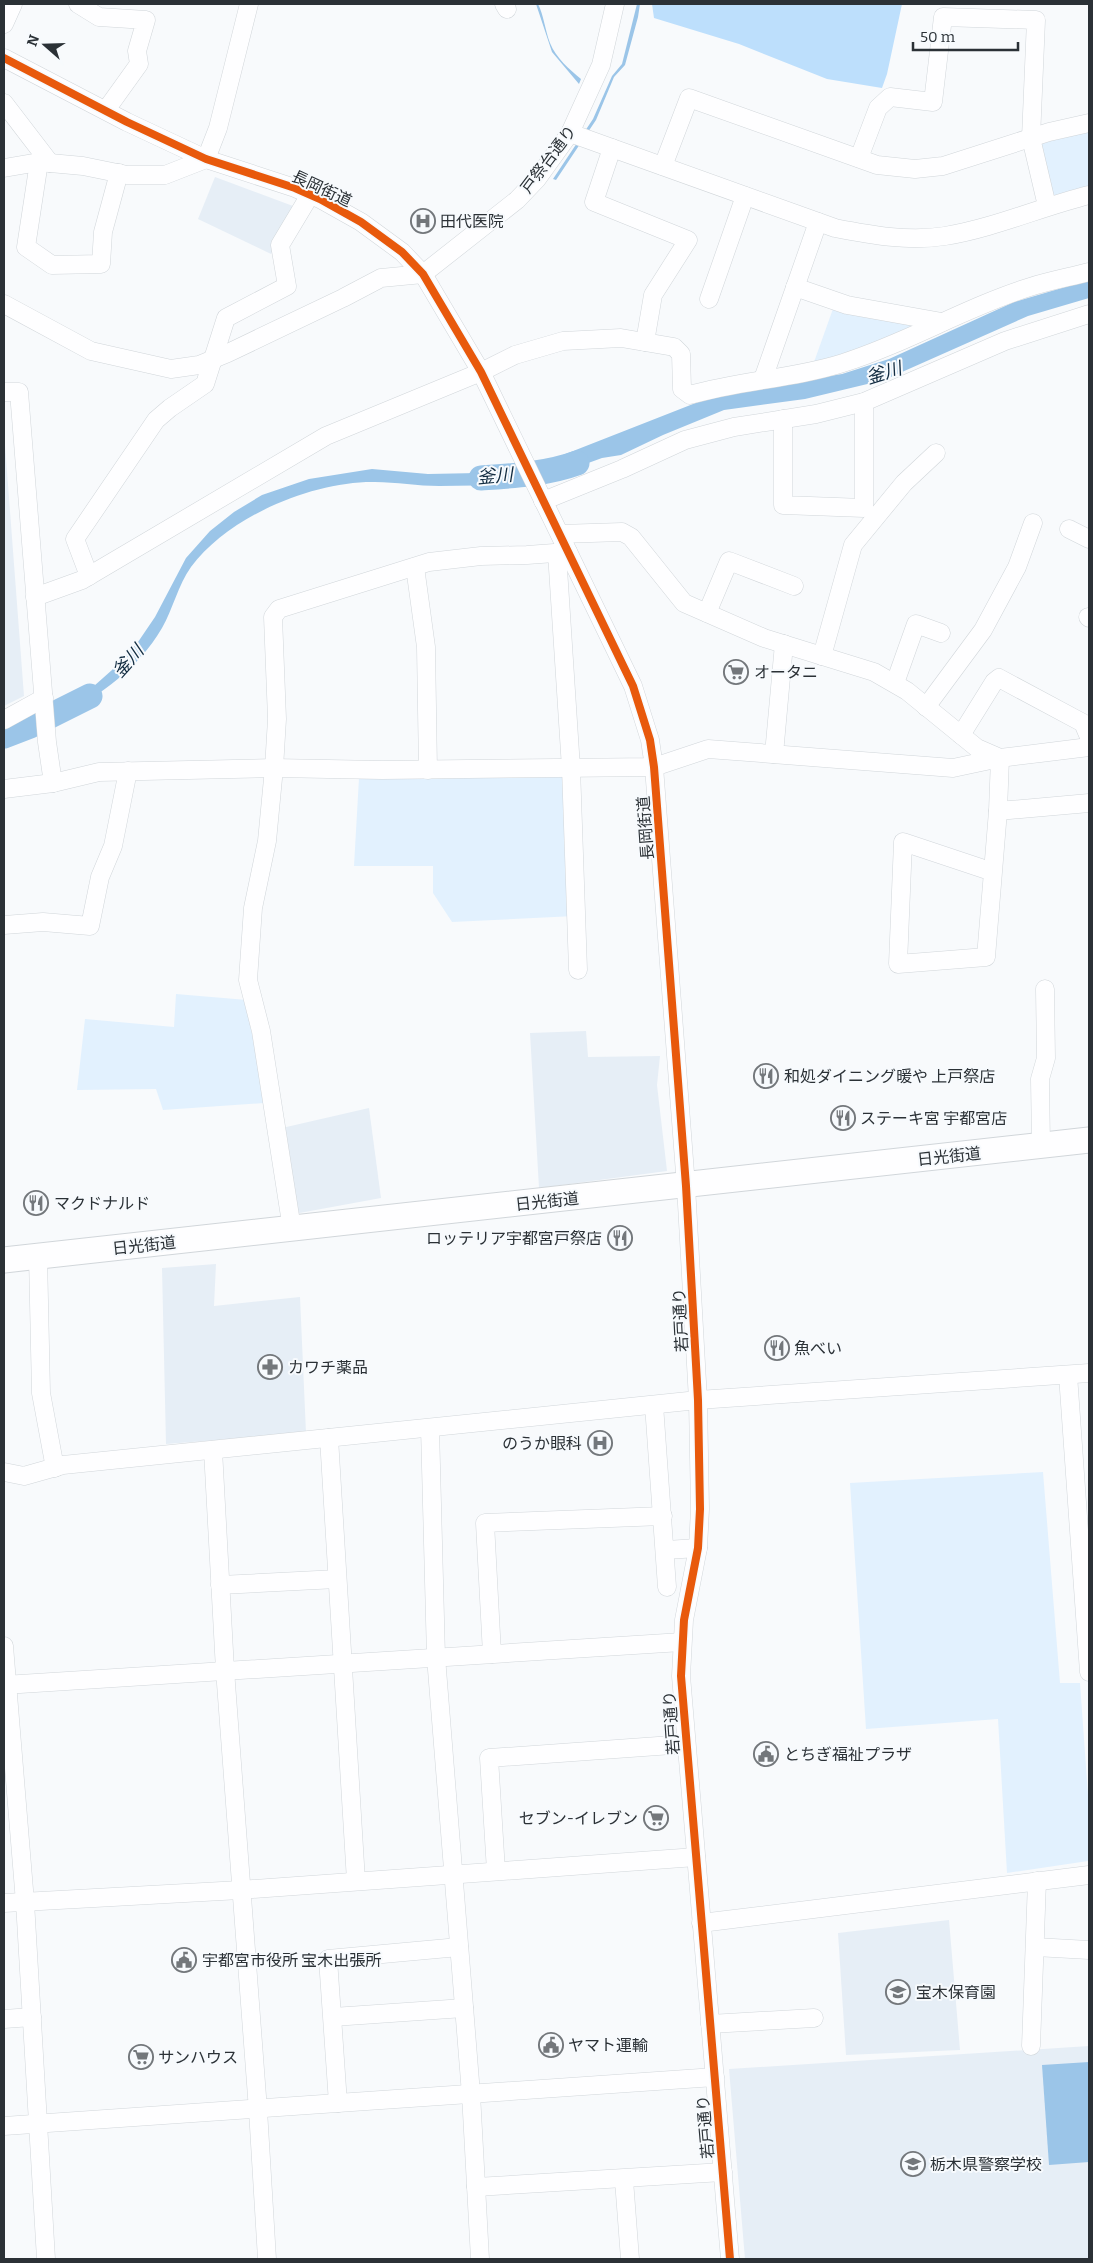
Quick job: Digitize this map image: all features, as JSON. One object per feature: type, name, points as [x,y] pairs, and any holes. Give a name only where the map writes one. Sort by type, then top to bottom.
[{"type":"highway","name":"日光街道","points":[[4,1260],[1089,1140]]},
{"type":"street","points":[[4,24],[13,4]]},
{"type":"street","points":[[78,4],[99,17],[146,20],[137,51],[139,64],[106,110]]},
{"type":"street","points":[[4,168],[45,163],[83,166],[119,173],[165,175],[206,158],[218,128],[249,4]]},
{"type":"street","name":"戸祭台通り","points":[[423,274],[517,200],[537,179],[570,133],[601,64],[615,4]]},
{"type":"street","points":[[859,158],[878,108],[890,97],[933,102],[943,17],[1036,12],[1031,138],[1047,206]]},
{"type":"street","name":"長岡街道","points":[[4,58],[206,158],[310,195],[341,210],[383,236],[423,274],[480,372],[560,534],[563,552],[633,686],[650,740],[654,767],[686,1186]]},
{"type":"street","points":[[663,166],[689,98],[877,165],[914,169],[943,166],[1031,138],[1089,123]]},
{"type":"street","points":[[4,103],[45,163],[26,247],[52,265],[101,264],[103,232],[119,173]]},
{"type":"street","points":[[570,133],[835,228],[872,236],[904,238],[944,236],[971,231],[1047,206],[1089,195]]},
{"type":"street","points":[[612,148],[594,202],[688,240],[653,295],[645,342]]},
{"type":"street","points":[[89,576],[75,539],[156,420],[205,384],[226,318],[287,286],[280,245],[310,195]]},
{"type":"street","points":[[709,300],[745,196]]},
{"type":"street","points":[[763,380],[818,222]]},
{"type":"street","points":[[35,597],[89,576],[326,436],[480,372],[515,355],[563,341],[621,338],[674,347],[681,354],[682,389],[690,395],[718,387],[842,364],[900,343],[942,322],[1030,287],[1089,272]]},
{"type":"street","points":[[4,304],[91,351],[123,360],[171,369],[199,365],[213,359],[343,298],[381,278],[423,274]]},
{"type":"street","points":[[796,287],[847,305],[942,322]]},
{"type":"street","points":[[541,497],[622,469],[685,440],[734,427],[816,414],[864,402],[1005,341],[1089,314]]},
{"type":"street","points":[[4,392],[18,392],[47,742],[53,783]]},
{"type":"street","points":[[783,419],[783,505],[864,508],[864,402]]},
{"type":"street","points":[[822,656],[853,545],[904,483],[936,453]]},
{"type":"street","points":[[926,706],[983,630],[1017,567],[1033,522]]},
{"type":"street","points":[[1069,529],[1089,539]]},
{"type":"street","points":[[560,534],[622,532],[631,538],[684,603],[764,638],[874,672],[895,683],[977,748],[1000,758]]},
{"type":"street","points":[[292,1229],[261,1031],[248,980],[253,908],[267,841],[274,768],[277,719],[273,618],[279,610],[429,562],[480,556],[563,552],[578,970]]},
{"type":"street","points":[[707,613],[728,561],[794,586]]},
{"type":"street","points":[[415,567],[426,647],[428,770]]},
{"type":"street","points":[[895,683],[916,624],[941,633]]},
{"type":"street","points":[[774,754],[784,644]]},
{"type":"street","points":[[961,735],[994,682],[999,678],[1083,723],[1089,737]]},
{"type":"street","points":[[4,720],[44,698]]},
{"type":"street","points":[[4,789],[53,783],[99,772],[128,771],[274,768],[428,770],[654,767],[708,749],[953,768],[1000,758],[1089,747]]},
{"type":"street","points":[[993,872],[903,842],[898,964],[986,957],[993,872],[998,811],[1000,758]]},
{"type":"street","points":[[4,925],[43,922],[90,926],[100,878],[113,846],[128,771]]},
{"type":"street","points":[[998,811],[1089,802]]},
{"type":"street","points":[[1041,1146],[1040,1079],[1046,1058],[1045,988]]},
{"type":"street","name":"若戸通り","points":[[686,1186],[698,1400],[700,1509],[698,1548],[682,1642],[682,1676],[686,1744],[730,2259]]},
{"type":"street","points":[[38,1256],[41,1393],[54,1468]]},
{"type":"street","points":[[4,1472],[24,1476],[54,1468],[213,1450],[698,1400],[1089,1373]]},
{"type":"street","points":[[1068,1374],[1082,1473],[1089,1672]]},
{"type":"street","points":[[654,1405],[666,1550],[667,1587]]},
{"type":"street","points":[[430,1428],[436,1657],[471,2094],[480,2259]]},
{"type":"street","points":[[329,1438],[356,1881]]},
{"type":"street","points":[[213,1450],[225,1670],[258,2110],[266,2259]]},
{"type":"street","points":[[492,1654],[485,1523],[663,1516]]},
{"type":"street","points":[[666,1550],[698,1548]]},
{"type":"street","points":[[220,1585],[337,1579]]},
{"type":"street","points":[[5,1685],[682,1642]]},
{"type":"street","points":[[4,1646],[5,1685],[25,1902],[46,2259]]},
{"type":"street","points":[[496,1871],[489,1758],[686,1744]]},
{"type":"street","points":[[4,1903],[240,1890],[696,1857]]},
{"type":"street","points":[[701,1924],[1089,1875]]},
{"type":"street","points":[[1031,2046],[1037,1881]]},
{"type":"street","points":[[338,2103],[328,1959],[459,1947]]},
{"type":"street","points":[[1035,1948],[1089,1950]]},
{"type":"street","points":[[333,2017],[464,2008]]},
{"type":"street","points":[[4,2019],[32,2017]]},
{"type":"street","points":[[710,2024],[814,2018]]},
{"type":"street","points":[[4,2126],[258,2110],[715,2077]]},
{"type":"street","points":[[476,2187],[624,2180],[723,2172]]},
{"type":"street","points":[[624,2180],[630,2259]]},
{"type":"shaded area","points":[[652,4],[902,4],[887,74],[882,88],[827,79],[739,44],[654,18]]},
{"type":"shaded area","points":[[1089,132],[1089,188],[1051,196],[1040,143]]},
{"type":"shaded area","points":[[215,177],[293,206],[271,254],[198,219]]},
{"type":"shaded area","points":[[834,306],[913,325],[909,331],[851,353],[814,362]]},
{"type":"shaded area","points":[[4,432],[24,696],[4,706]]},
{"type":"shaded area","points":[[577,777],[575,916],[452,922],[433,893],[433,866],[354,866],[359,778]]},
{"type":"shaded area","points":[[176,994],[247,1000],[251,1030],[257,1048],[264,1103],[163,1110],[156,1089],[77,1090],[85,1019],[174,1027]]},
{"type":"shaded area","points":[[586,1031],[588,1057],[660,1056],[657,1085],[667,1171],[539,1188],[530,1033]]},
{"type":"shaded area","points":[[369,1108],[381,1198],[294,1214],[282,1128]]},
{"type":"shaded area","points":[[216,1264],[214,1306],[300,1297],[306,1433],[166,1444],[162,1268]]},
{"type":"shaded area","points":[[1043,1472],[1060,1683],[1080,1683],[1089,1809],[1089,1858],[1088,1861],[1007,1873],[998,1719],[866,1729],[850,1483]]},
{"type":"shaded area","name":"宝木保育園","points":[[949,1920],[960,2050],[846,2055],[838,1933]]},
{"type":"shaded area","name":"栃木県警察学校","points":[[1089,2046],[1089,2259],[745,2259],[729,2069]]},
{"type":"water","points":[[536,4],[538,4],[540,9],[548,38],[556,54],[581,79],[579,84],[552,52]]},
{"type":"water","points":[[637,4],[640,4],[638,17],[625,65],[614,77],[596,120],[556,180],[553,179],[593,119],[612,76],[622,64]]},
{"type":"water","points":[[1089,280],[1089,298],[1028,316],[884,380],[805,399],[724,410],[663,435],[621,455],[602,458],[547,478],[540,464],[716,395],[842,374],[889,359],[1014,302]]},
{"type":"water","points":[[512,468],[519,484],[439,486],[383,482],[351,483],[300,495],[250,517],[227,532],[207,549],[191,567],[162,628],[142,656],[104,690],[61,717],[59,703],[94,686],[138,642],[155,617],[186,558],[210,531],[234,512],[262,495],[309,479],[372,469],[428,474],[478,473]]},
{"type":"water","points":[[39,713],[40,730],[4,745],[4,731]]},
{"type":"water","points":[[1089,2062],[1089,2162],[1049,2165],[1042,2065]]},
{"type":"waterway","name":"釜川","points":[[481,478],[542,472],[577,463]]},
{"type":"waterway","name":"釜川","points":[[4,736],[30,726],[90,696]]},
{"type":"cycle path","points":[[4,58],[127,122],[206,159],[295,188],[320,199],[361,222],[402,252],[423,274],[481,372],[633,686],[650,740],[654,767],[686,1186],[698,1400],[700,1509],[698,1548],[684,1620],[681,1676],[730,2259]]},
{"type":"place","name":"田代医院","points":[[423,221]]},
{"type":"place","name":"オータニ","points":[[736,672]]},
{"type":"place","name":"和処ダイニング暖や 上戸祭店","points":[[766,1076]]},
{"type":"place","name":"ステーキ宮 宇都宮店","points":[[843,1118]]},
{"type":"place","name":"マクドナルド","points":[[36,1203]]},
{"type":"place","name":"ロッテリア宇都宮戸祭店","points":[[620,1238]]},
{"type":"place","name":"魚べい","points":[[777,1348]]},
{"type":"place","name":"カワチ薬品","points":[[270,1367]]},
{"type":"place","name":"のうか眼科","points":[[600,1443]]},
{"type":"place","name":"とちぎ福祉プラザ","points":[[766,1754]]},
{"type":"place","name":"セブン-イレブン","points":[[656,1818]]},
{"type":"place","name":"宇都宮市役所 宝木出張所","points":[[184,1960]]},
{"type":"place","name":"宝木保育園","points":[[898,1992]]},
{"type":"place","name":"ヤマト運輸","points":[[551,2045]]},
{"type":"place","name":"サンハウス","points":[[141,2057]]},
{"type":"place","name":"栃木県警察学校","points":[[913,2164]]}]
